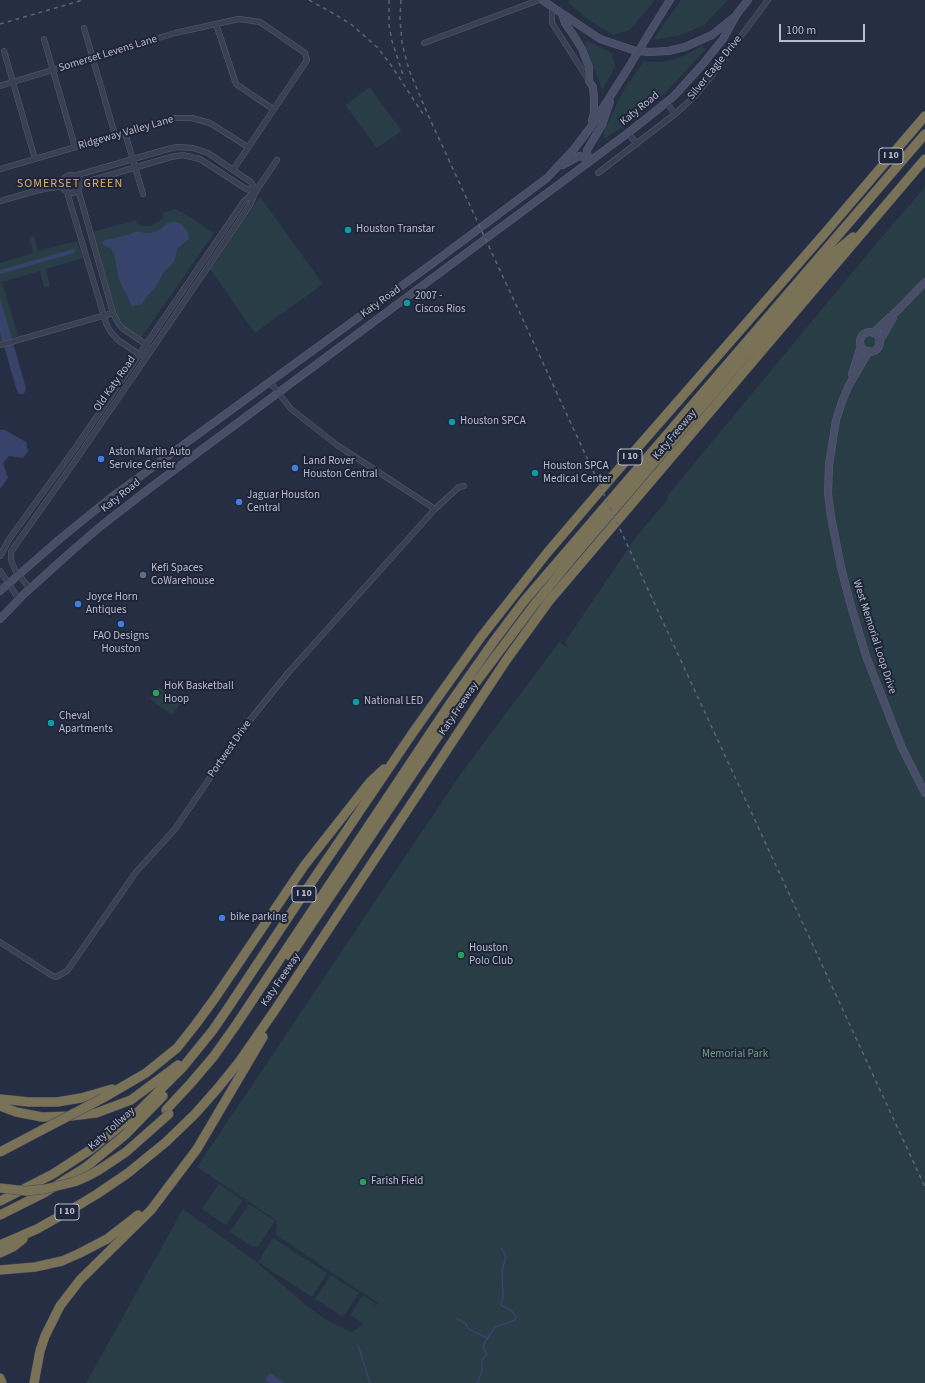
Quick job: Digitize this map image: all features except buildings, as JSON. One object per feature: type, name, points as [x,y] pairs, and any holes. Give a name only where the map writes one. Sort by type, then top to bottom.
[{"type":"highway","name":"Katy Freeway","points":[[0,1201],[53,1174],[90,1150],[124,1124],[168,1083],[190,1058],[213,1030],[396,759],[481,637],[547,553],[925,116]]},
{"type":"highway","points":[[0,1183],[27,1185],[44,1184],[84,1173],[111,1158],[167,1112],[214,1056],[236,1025],[449,705],[494,641],[524,602],[925,134]]},
{"type":"highway","name":"Katy Freeway","points":[[0,1245],[37,1229],[97,1194],[128,1173],[166,1142],[195,1114],[238,1062],[318,945],[507,659],[545,607],[925,159]]},
{"type":"highway","points":[[0,1188],[26,1190],[45,1189],[74,1182],[99,1170],[126,1152],[214,1065],[241,1029],[436,738],[534,605],[574,556],[834,254],[877,216]]},
{"type":"highway","points":[[0,1152],[103,1098],[146,1073],[177,1048],[215,998],[304,866],[370,782],[396,759]]},
{"type":"highway","points":[[34,1383],[36,1366],[45,1336],[67,1296],[80,1280],[151,1210],[197,1149],[278,1010],[318,945]]},
{"type":"highway","points":[[0,1106],[16,1112],[49,1117],[84,1115],[108,1109],[136,1096],[174,1069],[190,1055],[213,1030]]},
{"type":"highway","name":"Katy Tollway","points":[[0,1215],[44,1193],[86,1167],[121,1140],[138,1124],[162,1097],[213,1030]]},
{"type":"highway","points":[[0,1099],[29,1102],[57,1102],[81,1098],[121,1087]]},
{"type":"highway","points":[[0,1270],[35,1267],[62,1261],[93,1247],[123,1227],[166,1190]]},
{"type":"highway","points":[[0,1252],[13,1247],[37,1229]]},
{"type":"highway","points":[[0,1378],[2,1383]]},
{"type":"main road","points":[[540,0],[600,39],[636,51],[650,52],[668,51],[685,47],[712,35],[737,14],[748,0]]},
{"type":"main road","name":"Katy Road","points":[[10,582],[61,538],[109,500],[547,178],[575,148],[590,128],[670,0]]},
{"type":"main road","points":[[562,14],[565,24],[574,36],[586,59],[590,73],[590,81],[593,87],[594,106],[594,113],[590,128]]},
{"type":"main road","name":"Katy Road","points":[[22,597],[107,522],[297,377],[628,133],[674,96],[723,39],[737,14]]},
{"type":"main road","points":[[588,162],[587,150],[602,125],[613,93]]},
{"type":"main road","points":[[557,168],[579,156],[583,157],[588,162]]},
{"type":"main road","points":[[873,333],[925,282]]},
{"type":"main road","points":[[879,342],[878,337],[873,333],[866,332],[860,339],[861,346],[865,350],[869,351],[876,349],[882,336],[899,309]]},
{"type":"main road","points":[[358,317],[367,326]]},
{"type":"main road","name":"West Memorial Loop Drive","points":[[848,387],[861,346]]},
{"type":"main road","name":"West Memorial Loop Drive","points":[[869,351],[848,387],[836,420],[829,460],[828,493],[831,517],[844,580],[866,656],[902,748],[925,793]]},
{"type":"main road","points":[[290,368],[297,377]]},
{"type":"main road","points":[[0,592],[10,582]]},
{"type":"main road","points":[[0,618],[22,597]]},
{"type":"street","points":[[424,43],[540,0]]},
{"type":"street","name":"Silver Eagle Drive","points":[[598,173],[675,114],[695,96],[768,0]]},
{"type":"street","points":[[552,7],[552,23],[590,81]]},
{"type":"street","name":"Somerset Levens Lane","points":[[0,86],[175,33],[239,19],[260,22],[305,52],[307,60],[233,170]]},
{"type":"street","points":[[216,24],[236,84],[273,110]]},
{"type":"street","points":[[84,28],[115,135]]},
{"type":"street","points":[[44,39],[75,147]]},
{"type":"street","points":[[4,51],[35,159]]},
{"type":"street","points":[[666,102],[675,114]]},
{"type":"street","name":"Ridgeway Valley Lane","points":[[0,169],[164,121],[179,118],[192,118],[210,123],[248,147]]},
{"type":"street","points":[[125,133],[143,194]]},
{"type":"street","points":[[628,133],[637,144]]},
{"type":"street","points":[[74,176],[78,179],[78,187],[113,313],[118,324],[122,328],[147,345],[149,354],[140,355],[114,337],[108,328],[67,192],[63,189],[62,182],[69,176],[74,176],[172,148],[189,148],[208,153],[251,182],[256,191]]},
{"type":"street","points":[[67,192],[73,193],[78,187],[171,157],[183,155],[200,159],[246,189],[256,191]]},
{"type":"street","name":"Old Katy Road","points":[[30,589],[11,560],[12,552],[205,272],[250,205],[256,191],[277,160]]},
{"type":"street","points":[[222,173],[227,166]]},
{"type":"street","points":[[0,197],[0,201],[39,190],[62,186]]},
{"type":"street","name":"Old Katy Road","points":[[0,556],[10,538],[147,345],[244,201],[256,191]]},
{"type":"street","points":[[84,250],[94,247]]},
{"type":"street","points":[[199,268],[205,272]]},
{"type":"street","points":[[0,345],[113,313]]},
{"type":"street","points":[[270,382],[298,415],[337,445],[435,509]]},
{"type":"street","points":[[76,447],[82,451]]},
{"type":"street","name":"Portwest Drive","points":[[0,942],[50,975],[56,977],[68,971],[136,872],[178,824],[248,722],[291,670],[435,509],[459,486],[464,486]]},
{"type":"street","points":[[0,571],[22,597]]},
{"type":"green space","points":[[570,0],[655,0],[630,30],[613,35],[590,21],[569,3]]},
{"type":"green space","points":[[681,0],[728,0],[705,24],[676,36],[653,40]]},
{"type":"green space","points":[[586,40],[612,53],[615,67],[602,90],[585,44]]},
{"type":"green space","points":[[701,46],[706,49],[671,87],[636,119],[604,139],[604,131],[623,91],[644,61],[658,62],[673,60],[690,53]]},
{"type":"green space","points":[[370,88],[401,130],[377,148],[346,106]]},
{"type":"green space","name":"Memorial Park","points":[[925,187],[925,1383],[86,1383],[183,1209],[254,1260],[308,1307],[330,1322],[351,1332],[360,1327],[363,1323],[350,1315],[363,1295],[376,1304],[372,1309],[378,1303],[276,1235],[277,1221],[197,1167],[460,775],[559,642],[568,648],[565,642],[636,537],[668,499],[667,496]]},
{"type":"green space","points":[[260,197],[323,284],[255,333],[210,269]]},
{"type":"green space","points":[[175,209],[189,216],[214,233],[141,338],[125,328],[117,317],[92,232],[136,220],[137,224],[151,226],[161,220],[163,213]]},
{"type":"green space","points":[[34,236],[38,251],[77,241],[83,258],[46,269],[50,286],[44,288],[40,271],[2,282],[18,336],[0,342],[0,263],[33,253],[29,237]]},
{"type":"green space","points":[[158,687],[181,703],[172,715],[150,699]]},
{"type":"green space","points":[[219,1184],[243,1200],[226,1225],[202,1209]]},
{"type":"green space","points":[[249,1204],[275,1221],[258,1247],[251,1246],[230,1232]]},
{"type":"green space","points":[[273,1238],[327,1273],[312,1297],[258,1262]]},
{"type":"green space","points":[[331,1275],[359,1293],[343,1317],[315,1299]]},
{"type":"water","points":[[176,222],[181,224],[188,232],[189,239],[178,248],[174,262],[163,273],[156,287],[142,304],[132,306],[119,280],[114,253],[110,248],[103,245],[102,241],[131,234],[136,231],[146,233],[155,232],[167,223]]},
{"type":"water","points":[[74,249],[75,253],[0,274],[0,270]]},
{"type":"water","points":[[0,298],[26,388],[23,394],[19,394],[17,391],[0,332]]},
{"type":"water","points":[[0,430],[5,430],[26,442],[28,451],[23,458],[9,456],[3,463],[8,478],[0,489]]},
{"type":"water","points":[[270,1373],[285,1383],[270,1383],[265,1380]]},
{"type":"waterway","points":[[477,1383],[482,1371],[482,1360],[487,1354],[483,1347],[484,1344],[495,1327],[513,1321],[516,1318],[513,1312],[501,1305],[503,1297],[502,1271],[506,1256],[501,1248]]},
{"type":"waterway","points":[[456,1318],[465,1323],[469,1329],[487,1338]]},
{"type":"waterway","points":[[358,1345],[370,1383]]},
{"type":"railway","points":[[0,24],[83,0]]},
{"type":"railway","points":[[309,0],[352,25],[377,47],[391,65],[423,114]]},
{"type":"railway","points":[[389,0],[389,25],[392,41],[404,78]]},
{"type":"railway","points":[[401,0],[400,18],[402,43],[409,70],[428,115],[925,1187]]},
{"type":"place","name":"Houston Transtar","points":[[348,230]]},
{"type":"place","name":"2007 - Ciscos Rios","points":[[407,303]]},
{"type":"place","name":"Houston SPCA","points":[[452,422]]},
{"type":"place","name":"Aston Martin Auto Service Center","points":[[101,459]]},
{"type":"place","name":"Land Rover Houston Central","points":[[295,468]]},
{"type":"place","name":"Houston SPCA Medical Center","points":[[535,473]]},
{"type":"place","name":"Jaguar Houston Central","points":[[239,502]]},
{"type":"place","name":"Kefi Spaces CoWarehouse","points":[[143,575]]},
{"type":"place","name":"Joyce Horn Antiques","points":[[78,604]]},
{"type":"place","name":"FAO Designs Houston","points":[[121,624]]},
{"type":"place","name":"HoK Basketball Hoop","points":[[156,693]]},
{"type":"place","name":"National LED","points":[[356,702]]},
{"type":"place","name":"Cheval Apartments","points":[[51,723]]},
{"type":"place","name":"bike parking","points":[[222,918]]},
{"type":"place","name":"Houston Polo Club","points":[[461,955]]},
{"type":"place","name":"Farish Field","points":[[363,1182]]},
{"type":"district","name":"SOMERSET GREEN","points":[[70,184]]}]
